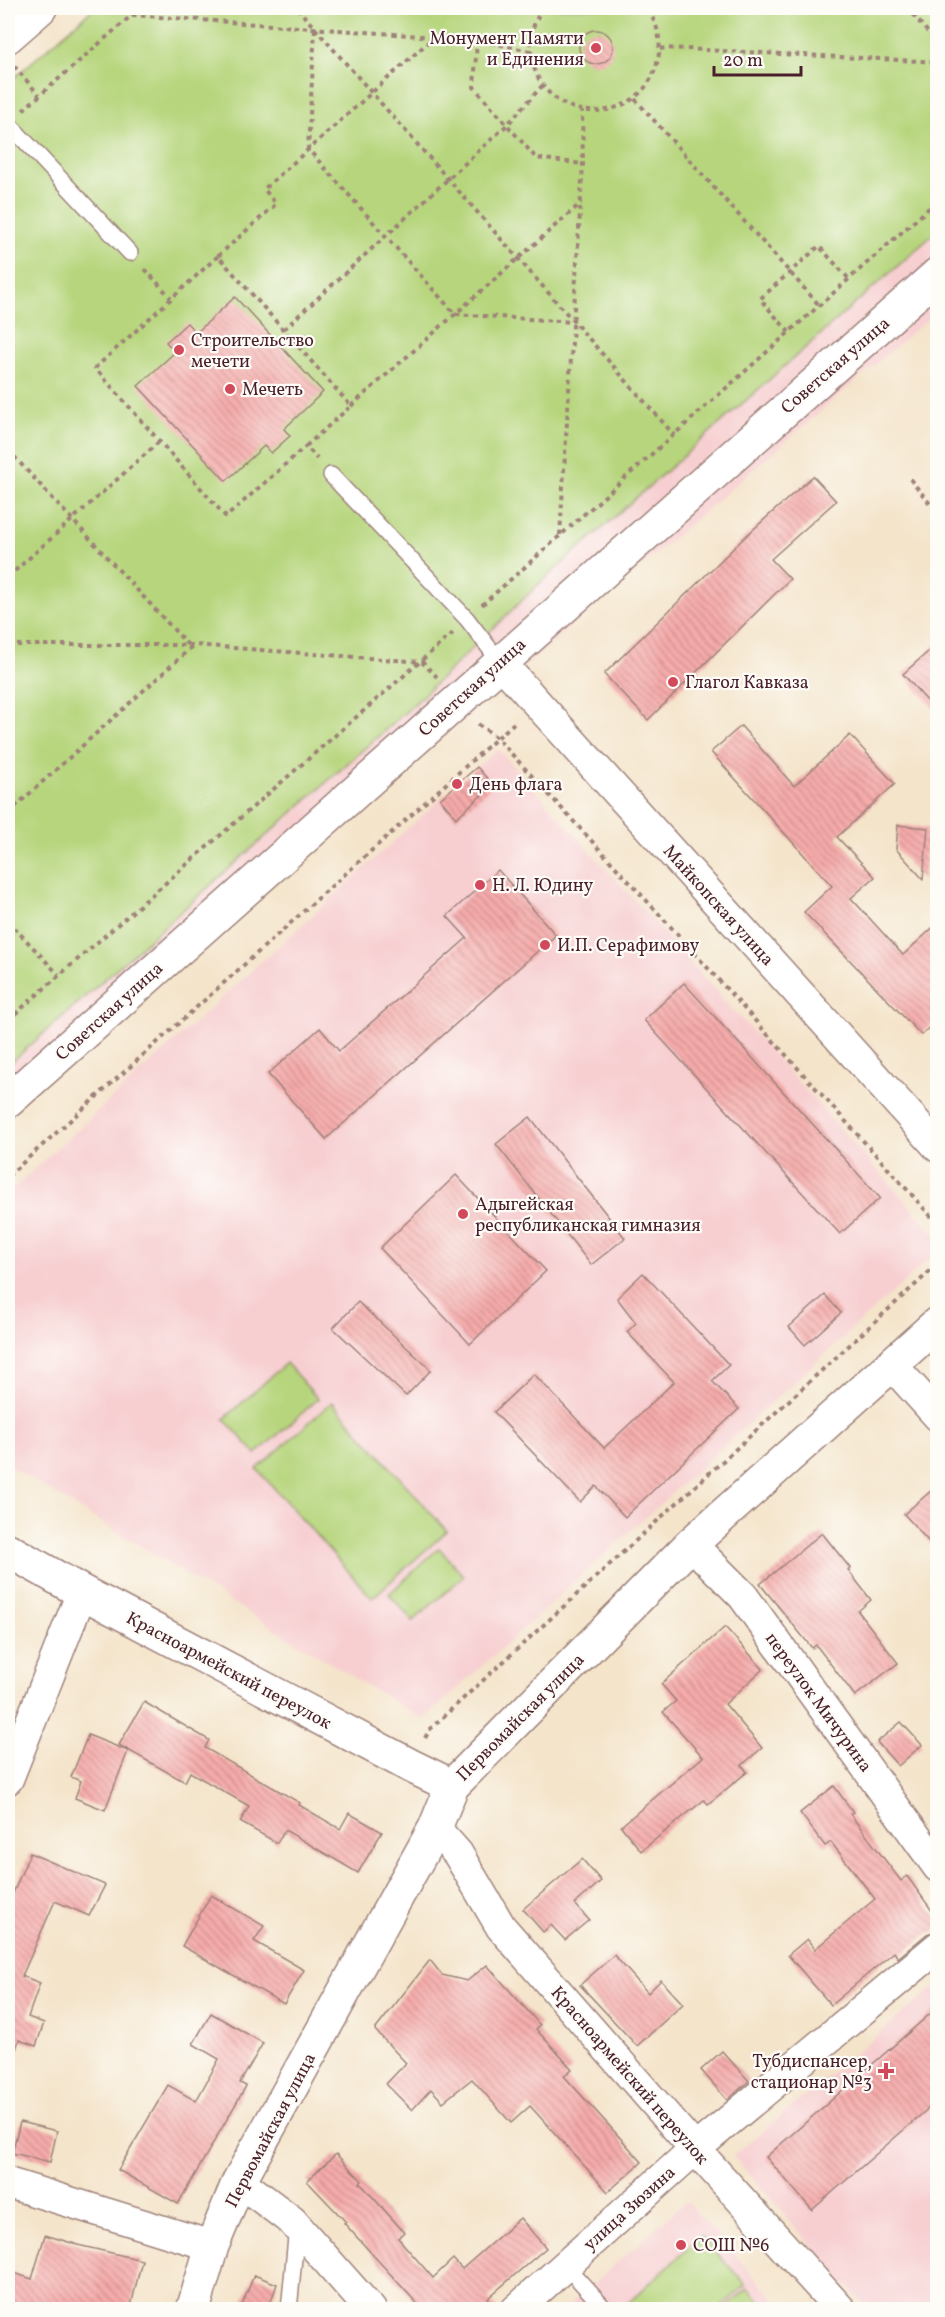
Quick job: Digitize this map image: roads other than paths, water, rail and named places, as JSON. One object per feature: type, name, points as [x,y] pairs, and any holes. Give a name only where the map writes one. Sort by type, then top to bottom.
[{"type":"street","points":[[8,36],[40,8]]},
{"type":"street","name":"Советская улица","points":[[8,1101],[938,274]]},
{"type":"street","name":"Майкопская улица","points":[[500,662],[938,1147]]},
{"type":"street","name":"Первомайская улица","points":[[193,2310],[212,2246],[239,2181],[435,1828],[452,1786],[691,1544],[938,1323]]},
{"type":"street","points":[[892,1366],[938,1416]]},
{"type":"street","name":"переулок Мичурина","points":[[691,1544],[743,1596],[938,1868]]},
{"type":"street","name":"Красноармейский переулок","points":[[8,1550],[82,1592],[389,1755],[452,1786]]},
{"type":"street","points":[[8,1779],[82,1592]]},
{"type":"street","name":"Красноармейский переулок","points":[[435,1828],[458,1854],[501,1927],[695,2149],[841,2310]]},
{"type":"street","name":"улица Зюзина","points":[[516,2310],[695,2149],[938,1947]]},
{"type":"street","points":[[239,2181],[297,2227],[371,2310]]},
{"type":"street","points":[[8,2183],[212,2246]]},
{"type":"lane","points":[[8,123],[130,253]]},
{"type":"lane","points":[[331,475],[467,619],[500,662]]},
{"type":"lane","points":[[289,2310],[297,2227]]},
{"type":"lane","points":[[565,2265],[606,2310]]},
{"type":"place","name":"Монумент Памяти и Единения","points":[[596,48]]},
{"type":"place","name":"Строительство мечети","points":[[179,350]]},
{"type":"place","name":"Мечеть","points":[[230,389]]},
{"type":"place","name":"Глагол Кавказа","points":[[673,682]]},
{"type":"place","name":"День флага","points":[[457,784]]},
{"type":"place","name":"Н. Л. Юдину","points":[[480,885]]},
{"type":"place","name":"И.П. Серафимову","points":[[545,945]]},
{"type":"place","name":"Адыгейская республиканская гимназия","points":[[463,1214]]},
{"type":"place","name":"Тубдиспансер, стационар №3","points":[[886,2071]]},
{"type":"place","name":"СОШ №6","points":[[681,2245]]}]
